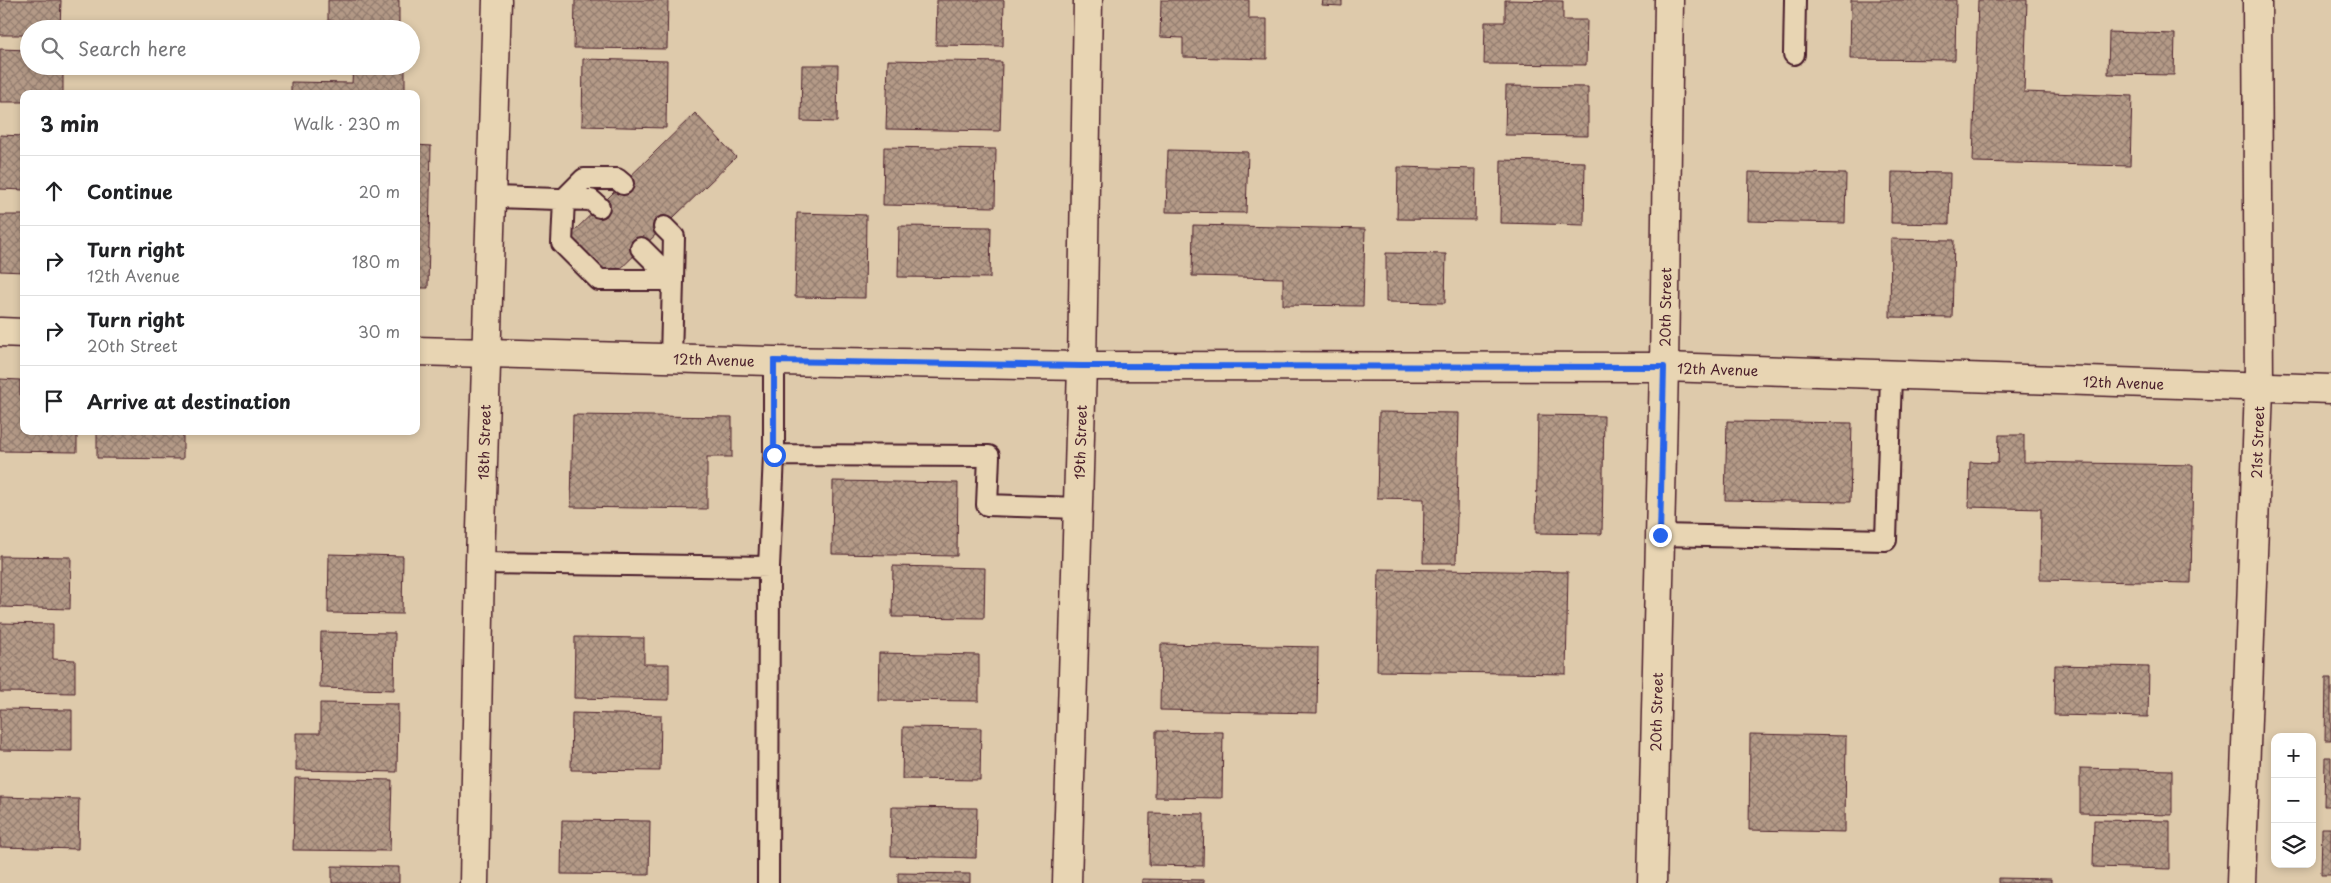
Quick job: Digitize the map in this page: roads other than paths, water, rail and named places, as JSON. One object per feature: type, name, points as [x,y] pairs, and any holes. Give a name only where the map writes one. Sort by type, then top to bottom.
[{"type":"street","name":"18th Street","points":[[474,883],[480,563],[497,0]]},
{"type":"street","name":"19th Street","points":[[1066,883],[1082,366],[1088,0]]},
{"type":"street","name":"20th Street","points":[[1652,883],[1664,367],[1669,0]]},
{"type":"street","name":"21st Street","points":[[2241,883],[2259,388],[2257,0]]},
{"type":"street","points":[[0,332],[20,333]]},
{"type":"street","name":"12th Avenue","points":[[420,351],[487,355],[1082,366],[1664,367],[2331,390]]},
{"type":"lane","points":[[1794,54],[1795,0]]},
{"type":"lane","points":[[622,184],[617,179],[584,180],[564,199],[562,243],[599,280],[673,280]]},
{"type":"lane","points":[[491,198],[591,200],[599,207]]},
{"type":"lane","points":[[664,227],[674,237],[671,358]]},
{"type":"lane","points":[[641,248],[673,280]]},
{"type":"lane","points":[[768,883],[769,567],[774,455],[774,361]]},
{"type":"lane","points":[[1660,535],[1886,540],[1891,375]]},
{"type":"lane","points":[[774,455],[989,456],[987,505],[1078,508]]},
{"type":"lane","points":[[480,563],[769,567]]}]
